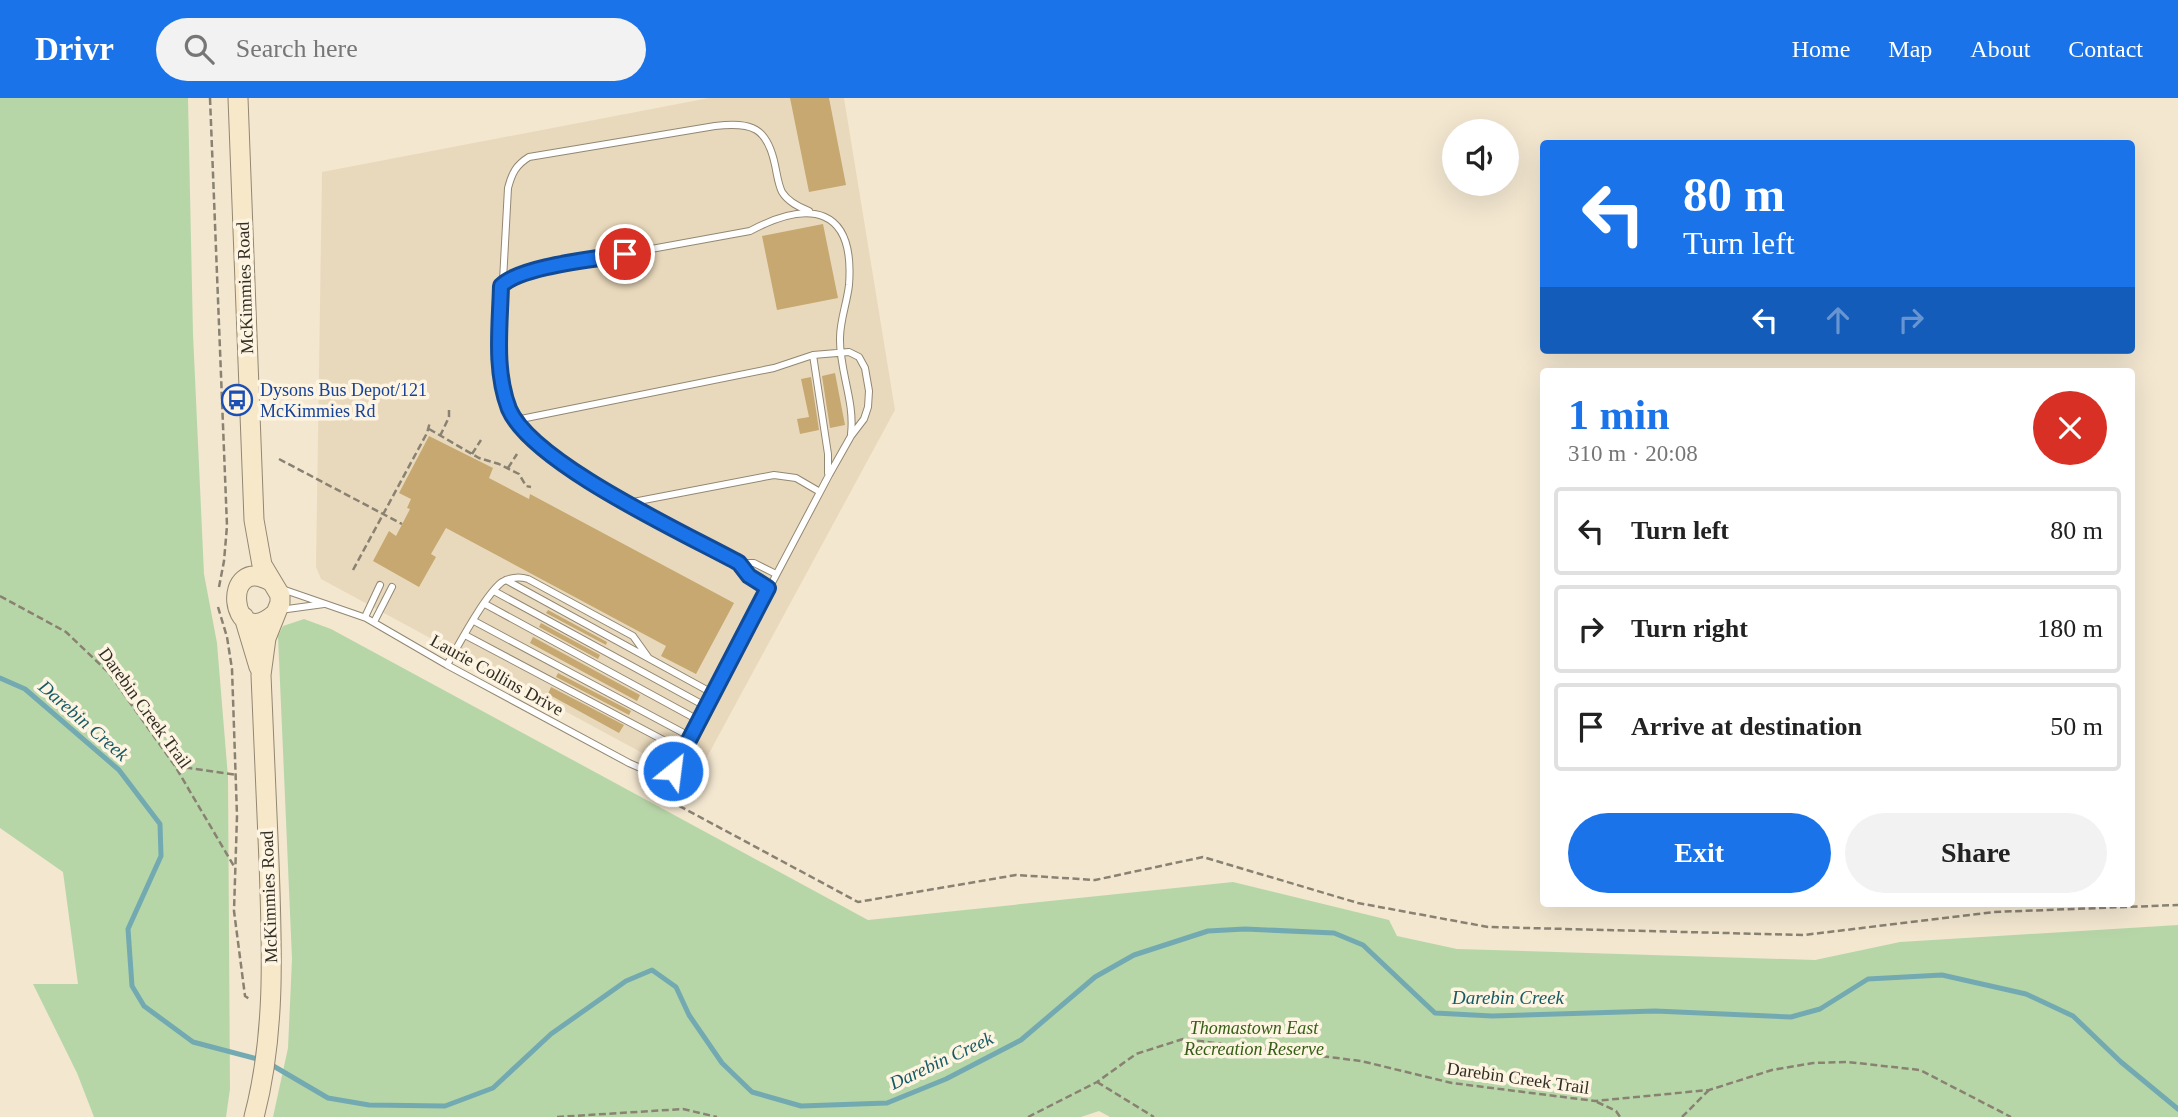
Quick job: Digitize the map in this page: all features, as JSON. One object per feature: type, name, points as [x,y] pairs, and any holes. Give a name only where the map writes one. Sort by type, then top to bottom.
[{"type":"main road","name":"McKimmies Road","points":[[238,98],[254,520],[262,565],[274,585]]},
{"type":"main road","name":"McKimmies Road","points":[[241,584],[248,564],[254,520]]},
{"type":"main road","points":[[253,577],[266,578],[280,595],[276,612],[264,621],[257,622],[244,617],[239,612],[235,597],[241,584],[253,577]]},
{"type":"main road","name":"McKimmies Road","points":[[256,1108],[272,1007],[261,675],[266,638],[276,612]]},
{"type":"main road","name":"McKimmies Road","points":[[244,617],[261,675]]},
{"type":"lane","points":[[768,588],[749,576],[739,563],[628,503],[553,458],[536,443],[510,411],[501,376],[499,354],[501,286],[508,188],[512,173],[520,163],[529,158],[703,128],[745,124],[758,130],[770,145],[782,192],[789,200],[826,217],[837,226],[849,252],[847,297],[840,329],[851,410],[851,436]]},
{"type":"lane","points":[[501,286],[508,279],[525,272],[750,231],[767,222],[809,211]]},
{"type":"lane","points":[[516,420],[774,368],[813,355],[841,351],[852,353],[859,357],[865,368],[869,400],[866,413],[827,478],[673,771],[654,774]]},
{"type":"lane","points":[[813,355],[828,454],[827,478]]},
{"type":"lane","points":[[628,503],[774,475],[796,478],[820,492]]},
{"type":"lane","points":[[739,563],[754,563],[776,574]]},
{"type":"lane","points":[[447,665],[494,591],[506,580],[524,577],[632,636],[648,657]]},
{"type":"lane","points":[[506,580],[714,694]]},
{"type":"lane","name":"Laurie Collins Drive","points":[[274,585],[365,617],[447,665],[654,774]]},
{"type":"lane","points":[[365,617],[380,585]]},
{"type":"lane","points":[[374,622],[393,587]]},
{"type":"lane","points":[[494,591],[707,707]]},
{"type":"lane","name":"Laurie Collins Drive","points":[[276,612],[326,603]]},
{"type":"lane","points":[[485,604],[700,721]]},
{"type":"lane","points":[[474,621],[691,737]]},
{"type":"lane","points":[[465,635],[684,751]]},
{"type":"path","points":[[210,98],[227,526],[219,590]]},
{"type":"path","points":[[440,436],[450,417],[449,409]]},
{"type":"path","points":[[353,570],[429,429],[430,422]]},
{"type":"path","points":[[429,429],[472,454],[519,474],[526,486],[531,487]]},
{"type":"path","points":[[472,454],[481,440]]},
{"type":"path","points":[[508,468],[517,454]]},
{"type":"path","points":[[279,459],[331,489],[402,524]]},
{"type":"path","name":"Darebin Creek Trail","points":[[0,596],[66,632],[109,673],[174,766],[236,869]]},
{"type":"path","points":[[218,599],[232,669],[236,775],[234,911],[245,996],[253,1001]]},
{"type":"path","points":[[174,766],[236,775]]},
{"type":"path","points":[[654,774],[657,785],[672,802],[858,902],[1016,876],[1095,880],[1203,857],[1359,903],[1488,927],[1804,935],[1994,912],[2125,907]]},
{"type":"path","points":[[2135,907],[2178,905]]},
{"type":"path","name":"Darebin Creek Trail","points":[[1028,1117],[1097,1082],[1136,1054],[1183,1039],[1360,1061],[1452,1083],[1595,1101],[1709,1090],[1772,1070],[1813,1063],[1848,1062],[1920,1070],[2011,1117]]},
{"type":"path","points":[[1097,1082],[1154,1117]]},
{"type":"path","points":[[1682,1117],[1709,1090]]},
{"type":"path","points":[[1595,1101],[1616,1111],[1620,1117]]},
{"type":"path","points":[[557,1117],[683,1109],[717,1117]]},
{"type":"shaded area","points":[[709,98],[844,98],[895,410],[694,781],[321,579],[316,567],[322,172]]},
{"type":"green space","points":[[0,98],[188,98],[193,334],[204,574],[217,643],[228,777],[230,1089],[226,1117],[94,1117],[77,1073],[33,984],[78,984],[63,872],[0,828]]},
{"type":"green space","name":"Thomastown East Recreation Reserve","points":[[304,619],[331,629],[868,920],[1233,882],[1389,920],[1397,936],[1457,949],[1815,960],[1900,942],[2178,925],[2178,1117],[1110,1117],[1099,1111],[1081,1117],[273,1117],[288,1048],[292,959],[278,636],[283,626]]},
{"type":"building","points":[[790,98],[829,98],[846,185],[809,192]]},
{"type":"building","points":[[823,224],[838,298],[777,310],[762,236]]},
{"type":"building","points":[[835,373],[845,425],[830,428],[822,376]]},
{"type":"building","points":[[811,377],[819,430],[800,434],[797,419],[809,417],[801,379]]},
{"type":"building","points":[[429,436],[493,468],[489,478],[529,499],[530,494],[734,603],[696,674],[661,656],[666,646],[446,528],[431,554],[436,557],[419,587],[373,561],[389,531],[396,536],[410,509],[407,508],[411,499],[399,493]]},
{"type":"building","points":[[548,610],[607,642],[606,645],[546,613]]},
{"type":"building","points":[[541,623],[600,655],[598,659],[539,627]]},
{"type":"building","points":[[533,637],[640,695],[637,701],[530,643]]},
{"type":"building","points":[[558,673],[631,711],[629,715],[556,677]]},
{"type":"building","points":[[551,687],[624,725],[619,733],[548,694]]},
{"type":"waterway","name":"Darebin Creek","points":[[0,678],[25,689],[119,770],[160,824],[161,856],[128,929],[132,986],[144,1006],[193,1042],[261,1060]]},
{"type":"waterway","name":"Darebin Creek","points":[[270,1064],[328,1098],[369,1105],[445,1106],[493,1088],[551,1034],[626,981],[652,970],[676,987],[689,1015],[722,1063],[752,1092],[801,1106],[887,1103],[946,1079],[1021,1040],[1095,977],[1134,955],[1208,931],[1245,929],[1334,933],[1363,945],[1435,1013],[1492,1016],[1655,1011],[1791,1017],[1820,1009],[1868,979],[1942,975],[2026,994],[2073,1016],[2121,1062],[2178,1109]]},
{"type":"place","name":"Dysons Bus Depot/121 McKimmies Rd","points":[[237,400]]},
{"type":"route","points":[[625,254],[525,272],[508,279],[501,286],[501,376],[510,411],[536,443],[553,458],[611,494],[739,563],[749,576],[768,588],[673,771]]}]
